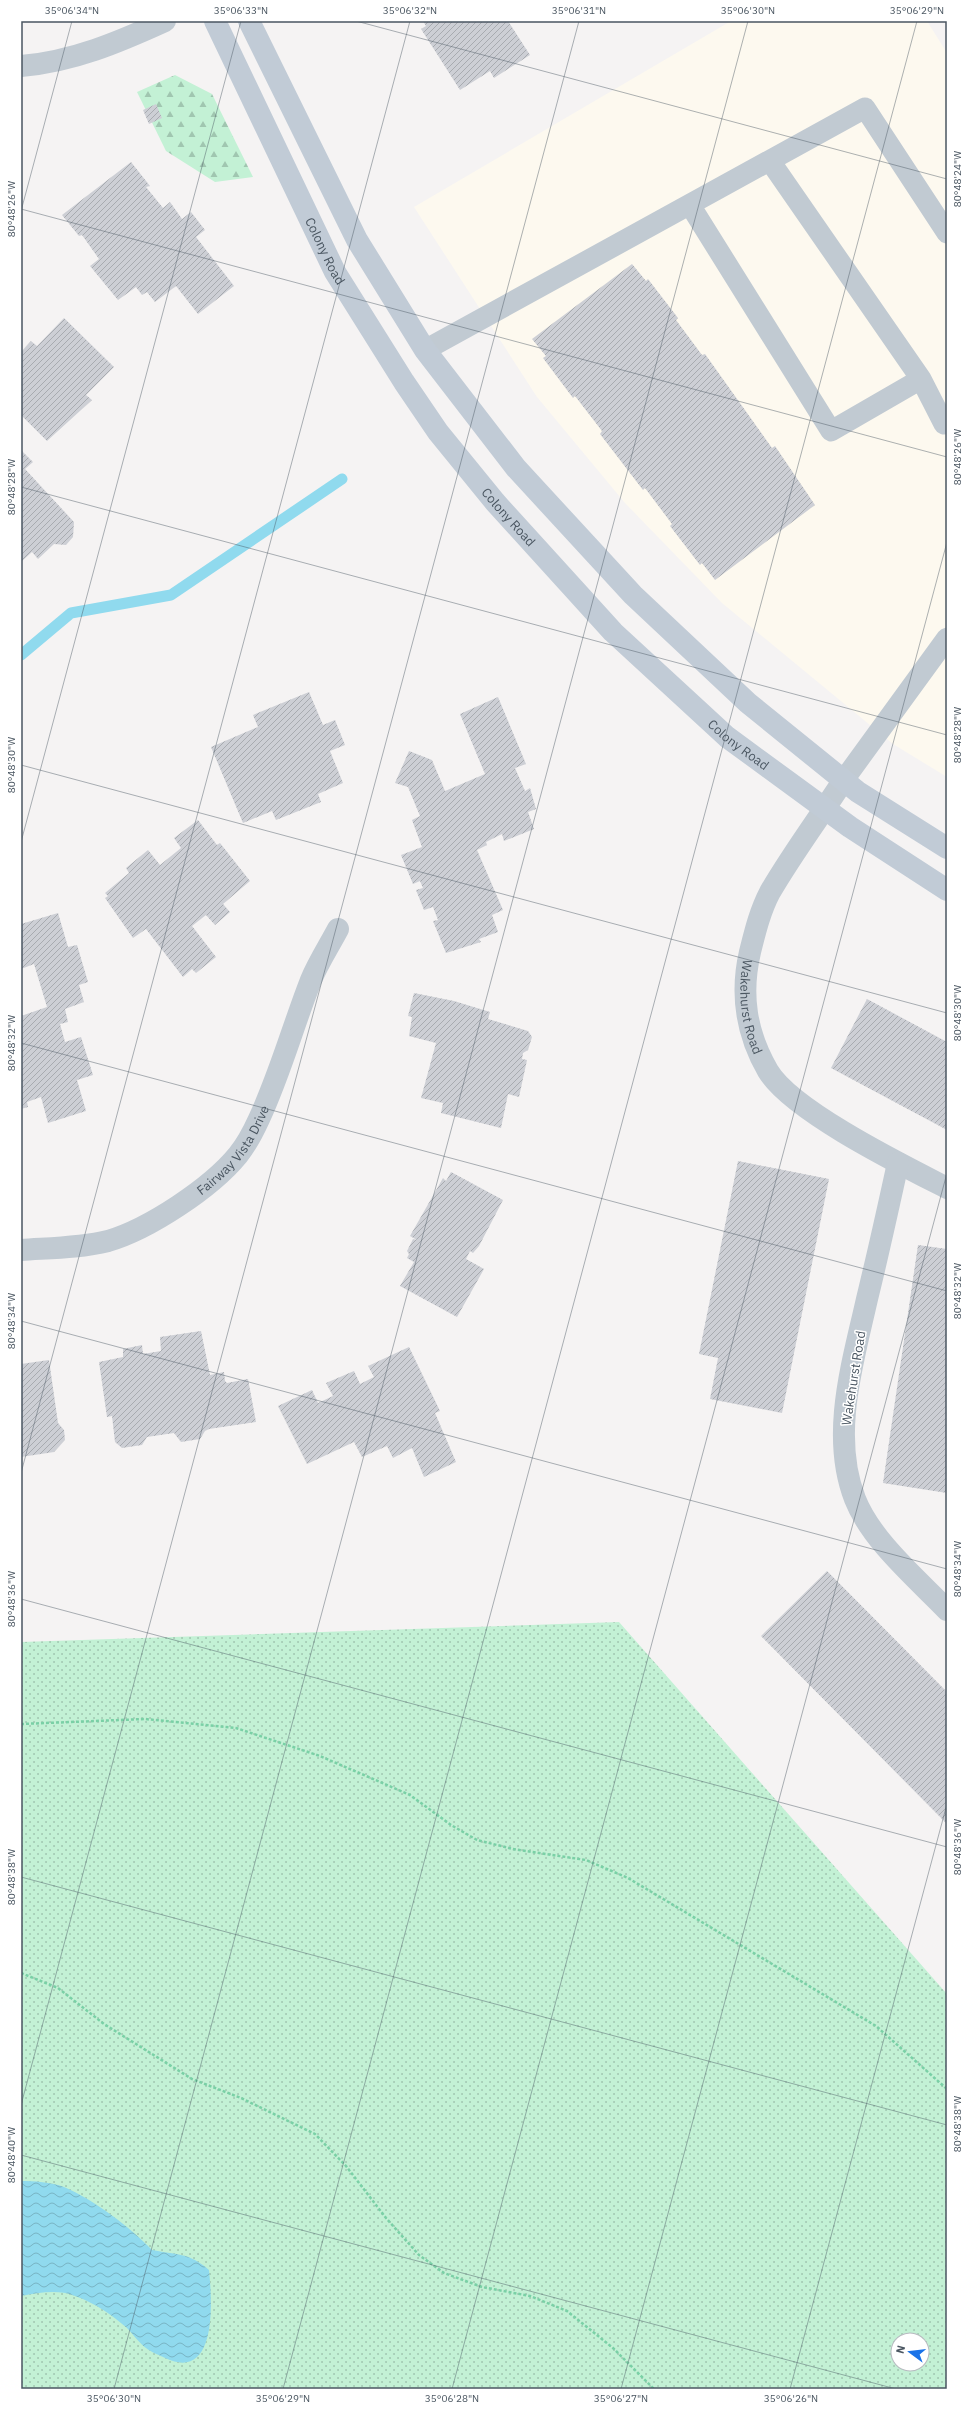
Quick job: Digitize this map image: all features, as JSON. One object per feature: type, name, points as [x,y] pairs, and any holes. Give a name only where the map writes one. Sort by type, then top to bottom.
[{"type":"main road","name":"Colony Road","points":[[215,21],[335,272],[404,382],[438,432],[495,502],[613,632],[726,737],[826,809],[947,890]]},
{"type":"main road","points":[[249,21],[357,240],[425,350],[516,468],[633,595],[748,703],[843,781],[947,848]]},
{"type":"street","points":[[21,66],[75,56],[118,42],[165,21]]},
{"type":"street","name":"Wakehurst Road","points":[[843,781],[770,893],[757,924],[745,976],[748,1027],[769,1072],[785,1090],[810,1110],[898,1163],[947,1188]]},
{"type":"street","name":"Fairway Vista Drive","points":[[21,1250],[68,1247],[108,1241],[141,1228],[175,1208],[211,1181],[238,1155],[259,1120],[312,979],[338,929]]},
{"type":"street","name":"Wakehurst Road","points":[[898,1163],[851,1371],[844,1424],[846,1468],[855,1499],[870,1526],[894,1555],[947,1610]]},
{"type":"lane","points":[[425,350],[865,108],[947,233]]},
{"type":"lane","points":[[770,161],[920,379],[946,425]]},
{"type":"lane","points":[[690,205],[831,432],[920,379]]},
{"type":"lane","points":[[843,781],[947,638]]},
{"type":"path","points":[[21,1724],[145,1719],[236,1728],[320,1756],[410,1795],[452,1825],[477,1840],[513,1849],[586,1860],[628,1878],[876,2026],[947,2089]]},
{"type":"path","points":[[21,1973],[58,1988],[104,2024],[192,2079],[241,2098],[315,2134],[346,2166],[386,2218],[419,2255],[444,2273],[482,2287],[530,2296],[567,2311],[613,2348],[654,2389]]},
{"type":"shaded area","points":[[731,21],[927,21],[947,53],[947,777],[893,744],[722,603],[625,503],[537,397],[414,207]]},
{"type":"green space","points":[[175,75],[212,94],[253,177],[215,182],[166,151],[137,92]]},
{"type":"green space","points":[[619,1622],[947,1994],[947,2389],[21,2389],[21,1642]]},
{"type":"water","points":[[21,2181],[54,2184],[75,2192],[111,2215],[152,2250],[189,2257],[202,2264],[209,2270],[211,2300],[208,2335],[203,2349],[195,2359],[182,2363],[165,2358],[153,2352],[143,2346],[127,2328],[109,2314],[89,2302],[75,2296],[55,2292],[21,2296]]},
{"type":"building","points":[[423,21],[508,21],[530,55],[494,78],[490,71],[460,90],[421,29],[426,26]]},
{"type":"building","points":[[156,104],[162,118],[149,124],[143,110]]},
{"type":"building","points":[[131,162],[150,186],[146,187],[163,208],[170,202],[182,219],[191,212],[205,230],[196,237],[234,286],[198,314],[176,286],[155,302],[147,292],[142,295],[136,287],[118,300],[90,266],[99,259],[82,235],[79,236],[62,215]]},
{"type":"building","points":[[632,264],[646,281],[648,279],[678,318],[676,320],[702,355],[705,354],[772,448],[775,446],[815,505],[715,580],[702,563],[700,565],[670,526],[672,524],[645,488],[643,490],[600,434],[602,431],[575,396],[573,398],[543,358],[546,356],[532,339]]},
{"type":"building","points":[[64,318],[114,367],[86,395],[92,400],[47,441],[21,415],[21,352],[31,341],[37,346]]},
{"type":"building","points":[[21,450],[33,462],[25,469],[74,522],[73,537],[66,545],[54,544],[38,559],[32,552],[21,562]]},
{"type":"building","points":[[309,692],[323,725],[335,720],[345,745],[330,751],[343,783],[318,794],[321,802],[276,820],[272,811],[243,823],[211,747],[258,727],[253,715]]},
{"type":"building","points":[[498,697],[526,764],[515,768],[525,791],[530,788],[536,809],[528,812],[534,829],[504,841],[502,834],[486,842],[487,845],[477,850],[503,910],[492,915],[498,932],[479,939],[481,942],[446,953],[433,921],[438,920],[433,907],[424,910],[416,890],[423,888],[420,881],[413,884],[401,855],[422,847],[412,820],[420,816],[408,787],[395,783],[409,751],[432,760],[445,791],[485,774],[460,714]]},
{"type":"building","points":[[198,820],[217,845],[220,843],[250,881],[223,904],[230,912],[215,925],[206,915],[192,926],[216,957],[196,973],[192,969],[183,977],[146,929],[133,938],[105,898],[108,896],[105,893],[129,873],[126,868],[148,850],[160,865],[181,848],[174,838]]},
{"type":"building","points":[[58,913],[68,947],[77,945],[88,982],[79,985],[84,1002],[65,1009],[68,1022],[60,1024],[65,1042],[81,1037],[93,1075],[77,1080],[86,1111],[48,1123],[41,1097],[27,1102],[28,1107],[21,1109],[21,1016],[47,1007],[34,964],[21,969],[21,924]]},
{"type":"building","points":[[414,993],[454,1001],[490,1012],[488,1019],[528,1031],[532,1037],[528,1050],[523,1053],[522,1059],[527,1060],[519,1097],[508,1094],[501,1128],[441,1113],[443,1103],[421,1098],[436,1043],[409,1036],[412,1017],[408,1016]]},
{"type":"building","points":[[867,999],[947,1042],[947,1130],[831,1068]]},
{"type":"building","points":[[738,1161],[829,1179],[782,1413],[710,1399],[718,1358],[699,1354]]},
{"type":"building","points":[[451,1172],[503,1200],[479,1246],[473,1253],[470,1251],[466,1259],[484,1269],[457,1317],[400,1286],[414,1262],[407,1258],[409,1254],[407,1251],[413,1239],[417,1240],[410,1236],[443,1178],[446,1181]]},
{"type":"building","points":[[918,1245],[947,1249],[947,1493],[883,1483]]},
{"type":"building","points":[[201,1331],[210,1375],[224,1372],[225,1381],[227,1383],[248,1379],[256,1422],[209,1429],[205,1431],[200,1439],[181,1442],[174,1433],[147,1437],[142,1445],[122,1448],[115,1442],[112,1416],[107,1417],[99,1362],[123,1357],[123,1349],[142,1345],[143,1354],[161,1351],[160,1337]]},
{"type":"building","points":[[409,1347],[440,1411],[435,1413],[456,1462],[424,1477],[412,1448],[393,1458],[387,1446],[362,1457],[354,1442],[307,1464],[278,1406],[312,1390],[318,1403],[333,1396],[326,1383],[354,1371],[360,1384],[374,1377],[368,1366]]},
{"type":"building","points":[[49,1360],[58,1423],[64,1430],[65,1440],[54,1452],[21,1457],[21,1364]]},
{"type":"building","points":[[827,1571],[947,1692],[947,1824],[761,1636]]},
{"type":"waterway","points":[[21,655],[71,613],[171,595],[342,479]]}]
